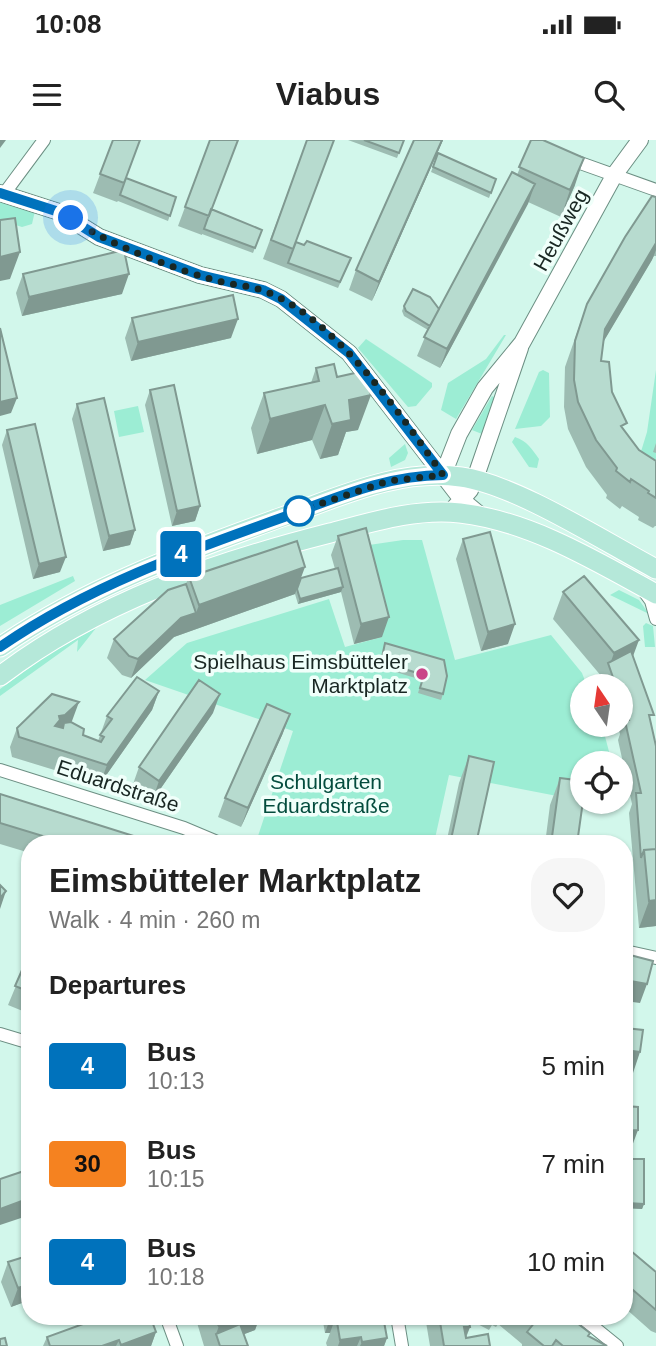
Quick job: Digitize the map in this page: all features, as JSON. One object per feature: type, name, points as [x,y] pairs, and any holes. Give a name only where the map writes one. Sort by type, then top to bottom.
[{"type":"main road","points":[[0,647],[73,601],[172,557],[388,481],[443,475],[475,479],[524,499],[656,569]]},
{"type":"main road","points":[[0,676],[76,625],[166,583],[215,565],[383,519],[455,506],[561,545],[656,594]]},
{"type":"street","points":[[44,140],[2,194],[59,212],[99,237],[200,275],[263,290],[281,299],[349,353],[443,475],[455,506]]},
{"type":"street","name":"Heußweg","points":[[443,475],[458,433],[485,388],[522,342],[615,174],[640,140]]},
{"type":"street","points":[[556,153],[656,190]]},
{"type":"street","name":"Heußweg","points":[[455,506],[475,479],[522,342]]},
{"type":"street","points":[[638,584],[651,601],[656,619]]},
{"type":"street","name":"Eduardstraße","points":[[0,770],[201,835]]},
{"type":"street","points":[[633,953],[656,958]]},
{"type":"street","points":[[0,1034],[21,1040]]},
{"type":"street","points":[[169,1325],[177,1346]]},
{"type":"street","points":[[398,1325],[402,1346]]},
{"type":"street","points":[[591,1325],[617,1346]]},
{"type":"green space","points":[[0,202],[35,211],[32,224],[22,227],[0,220]]},
{"type":"green space","points":[[504,335],[456,419],[441,410],[448,383],[486,359]]},
{"type":"green space","points":[[366,339],[432,383],[432,387],[416,406],[408,407],[358,348]]},
{"type":"green space","points":[[543,370],[549,373],[550,417],[541,426],[515,429],[539,372]]},
{"type":"green space","points":[[656,370],[656,466],[639,458],[647,432]]},
{"type":"green space","points":[[492,396],[496,398],[482,434],[472,430]]},
{"type":"green space","points":[[138,406],[144,432],[119,437],[114,411]]},
{"type":"green space","points":[[515,437],[526,443],[539,459],[537,468],[529,467],[512,442]]},
{"type":"green space","points":[[405,444],[408,453],[405,460],[391,467],[389,458]]},
{"type":"green space","name":"Schulgarten Eduardstraße","points":[[422,540],[455,660],[551,635],[582,674],[570,674],[570,737],[605,737],[609,751],[570,751],[570,798],[449,775],[436,835],[258,835],[293,731],[145,680],[187,643],[329,599],[345,647],[382,637],[369,545]]},
{"type":"green space","points":[[73,576],[75,581],[0,626],[0,605]]},
{"type":"green space","points":[[619,590],[639,600],[649,614],[610,595]]},
{"type":"green space","points":[[646,623],[653,626],[655,647],[645,647],[643,626]]},
{"type":"green space","points":[[96,628],[77,652],[78,640],[0,696],[0,689],[50,653]]},
{"type":"building","points":[[113,140],[140,140],[124,183],[100,174]]},
{"type":"building","points":[[210,140],[238,140],[209,216],[185,207]]},
{"type":"building","points":[[307,140],[334,140],[293,249],[271,240]]},
{"type":"building","points":[[364,140],[404,140],[399,153]]},
{"type":"building","points":[[414,140],[442,140],[379,282],[356,270]]},
{"type":"building","points":[[531,140],[543,140],[584,158],[570,190],[519,167]]},
{"type":"building","points":[[438,153],[496,179],[491,193],[433,167]]},
{"type":"building","points":[[512,172],[535,184],[447,349],[424,337]]},
{"type":"building","points":[[126,178],[176,197],[170,216],[120,195]]},
{"type":"building","points":[[652,196],[656,197],[656,243],[605,329],[601,361],[609,362],[612,392],[627,423],[621,426],[639,450],[656,461],[656,498],[616,471],[617,468],[596,440],[578,402],[574,380],[575,341],[587,304]]},
{"type":"building","points":[[211,209],[262,230],[255,248],[204,229]]},
{"type":"building","points":[[15,218],[20,252],[0,257],[0,220]]},
{"type":"building","points":[[307,241],[351,258],[340,282],[288,263],[296,242],[304,245]]},
{"type":"building","points":[[124,250],[129,274],[29,297],[23,274]]},
{"type":"building","points":[[413,289],[430,297],[439,309],[430,326],[406,311],[404,306]]},
{"type":"building","points":[[233,295],[238,319],[138,342],[132,318]]},
{"type":"building","points":[[0,328],[17,398],[0,402]]},
{"type":"building","points":[[334,364],[337,377],[364,371],[371,395],[349,400],[351,420],[332,424],[325,405],[270,419],[264,393],[319,381],[316,368]]},
{"type":"building","points":[[174,385],[200,506],[177,511],[150,390]]},
{"type":"building","points":[[104,398],[135,530],[109,536],[77,404]]},
{"type":"building","points":[[35,424],[66,557],[39,564],[7,430]]},
{"type":"building","points":[[366,528],[389,617],[361,624],[338,536]]},
{"type":"building","points":[[490,532],[515,624],[488,632],[463,539]]},
{"type":"building","points":[[297,541],[305,567],[199,605],[189,577]]},
{"type":"building","points":[[338,568],[343,587],[300,599],[297,589],[301,578]]},
{"type":"building","points":[[584,576],[639,640],[614,653],[563,592]]},
{"type":"building","points":[[186,584],[196,613],[181,618],[138,659],[129,656],[114,639],[168,590]]},
{"type":"building","name":"Spielhaus Eimsbütteler Marktplatz","points":[[385,643],[444,660],[447,676],[443,694],[420,688],[424,675],[381,662]]},
{"type":"building","points":[[631,651],[654,715],[649,715],[656,746],[656,849],[644,850],[641,858],[636,793],[641,793],[629,737],[634,737],[634,674],[612,674],[608,663]]},
{"type":"building","points":[[137,677],[159,691],[107,765],[19,737],[17,728],[52,694],[79,702],[65,715],[59,716],[60,720],[55,726],[63,728],[64,723],[71,722],[84,729],[83,735],[101,742],[104,737],[100,735],[112,719],[107,716]]},
{"type":"building","points":[[199,680],[220,694],[159,781],[139,767]]},
{"type":"building","points":[[267,704],[290,714],[248,808],[225,798]]},
{"type":"building","points":[[469,756],[494,762],[478,835],[452,835]]},
{"type":"building","points":[[560,778],[570,779],[570,814],[581,814],[578,835],[552,835]]},
{"type":"building","points":[[0,794],[130,835],[39,835],[0,823]]},
{"type":"building","points":[[656,849],[656,900],[649,901],[644,850]]},
{"type":"building","points":[[0,885],[6,891],[0,898]]},
{"type":"building","points":[[633,956],[653,961],[647,984],[633,981]]},
{"type":"building","points":[[21,972],[21,988],[15,986]]},
{"type":"building","points":[[633,1029],[643,1030],[640,1052],[633,1051]]},
{"type":"building","points":[[633,1107],[638,1107],[638,1130],[633,1130]]},
{"type":"building","points":[[633,1159],[644,1159],[644,1204],[633,1203]]},
{"type":"building","points":[[21,1172],[21,1201],[0,1209],[0,1179]]},
{"type":"building","points":[[633,1253],[656,1272],[656,1310],[633,1290]]},
{"type":"building","points":[[21,1258],[21,1287],[18,1288],[8,1262]]},
{"type":"building","points":[[80,1325],[153,1325],[156,1332],[121,1345],[119,1340],[102,1346],[50,1346],[47,1337]]},
{"type":"building","points":[[240,1325],[248,1346],[220,1346],[216,1334]]},
{"type":"building","points":[[338,1325],[385,1325],[387,1338],[362,1342],[361,1337],[340,1340]]},
{"type":"building","points":[[440,1325],[470,1325],[464,1327],[466,1338],[488,1334],[490,1346],[444,1346]]},
{"type":"building","points":[[533,1325],[580,1325],[590,1333],[588,1336],[607,1346],[563,1346],[556,1340],[552,1346],[544,1346],[527,1332]]},
{"type":"building","points":[[5,1338],[7,1346],[0,1346],[0,1339]]},
{"type":"bus line","name":"4","points":[[0,193],[59,212],[99,237],[200,275],[263,290],[281,299],[349,353],[443,475],[388,481],[172,557],[73,601],[0,647]]},
{"type":"place","name":"Spielhaus Eimsbütteler Marktplatz","points":[[422,674]]},
{"type":"route","points":[[71,218],[99,237],[200,275],[263,290],[289,304],[349,353],[443,475],[388,481],[299,511]]}]
